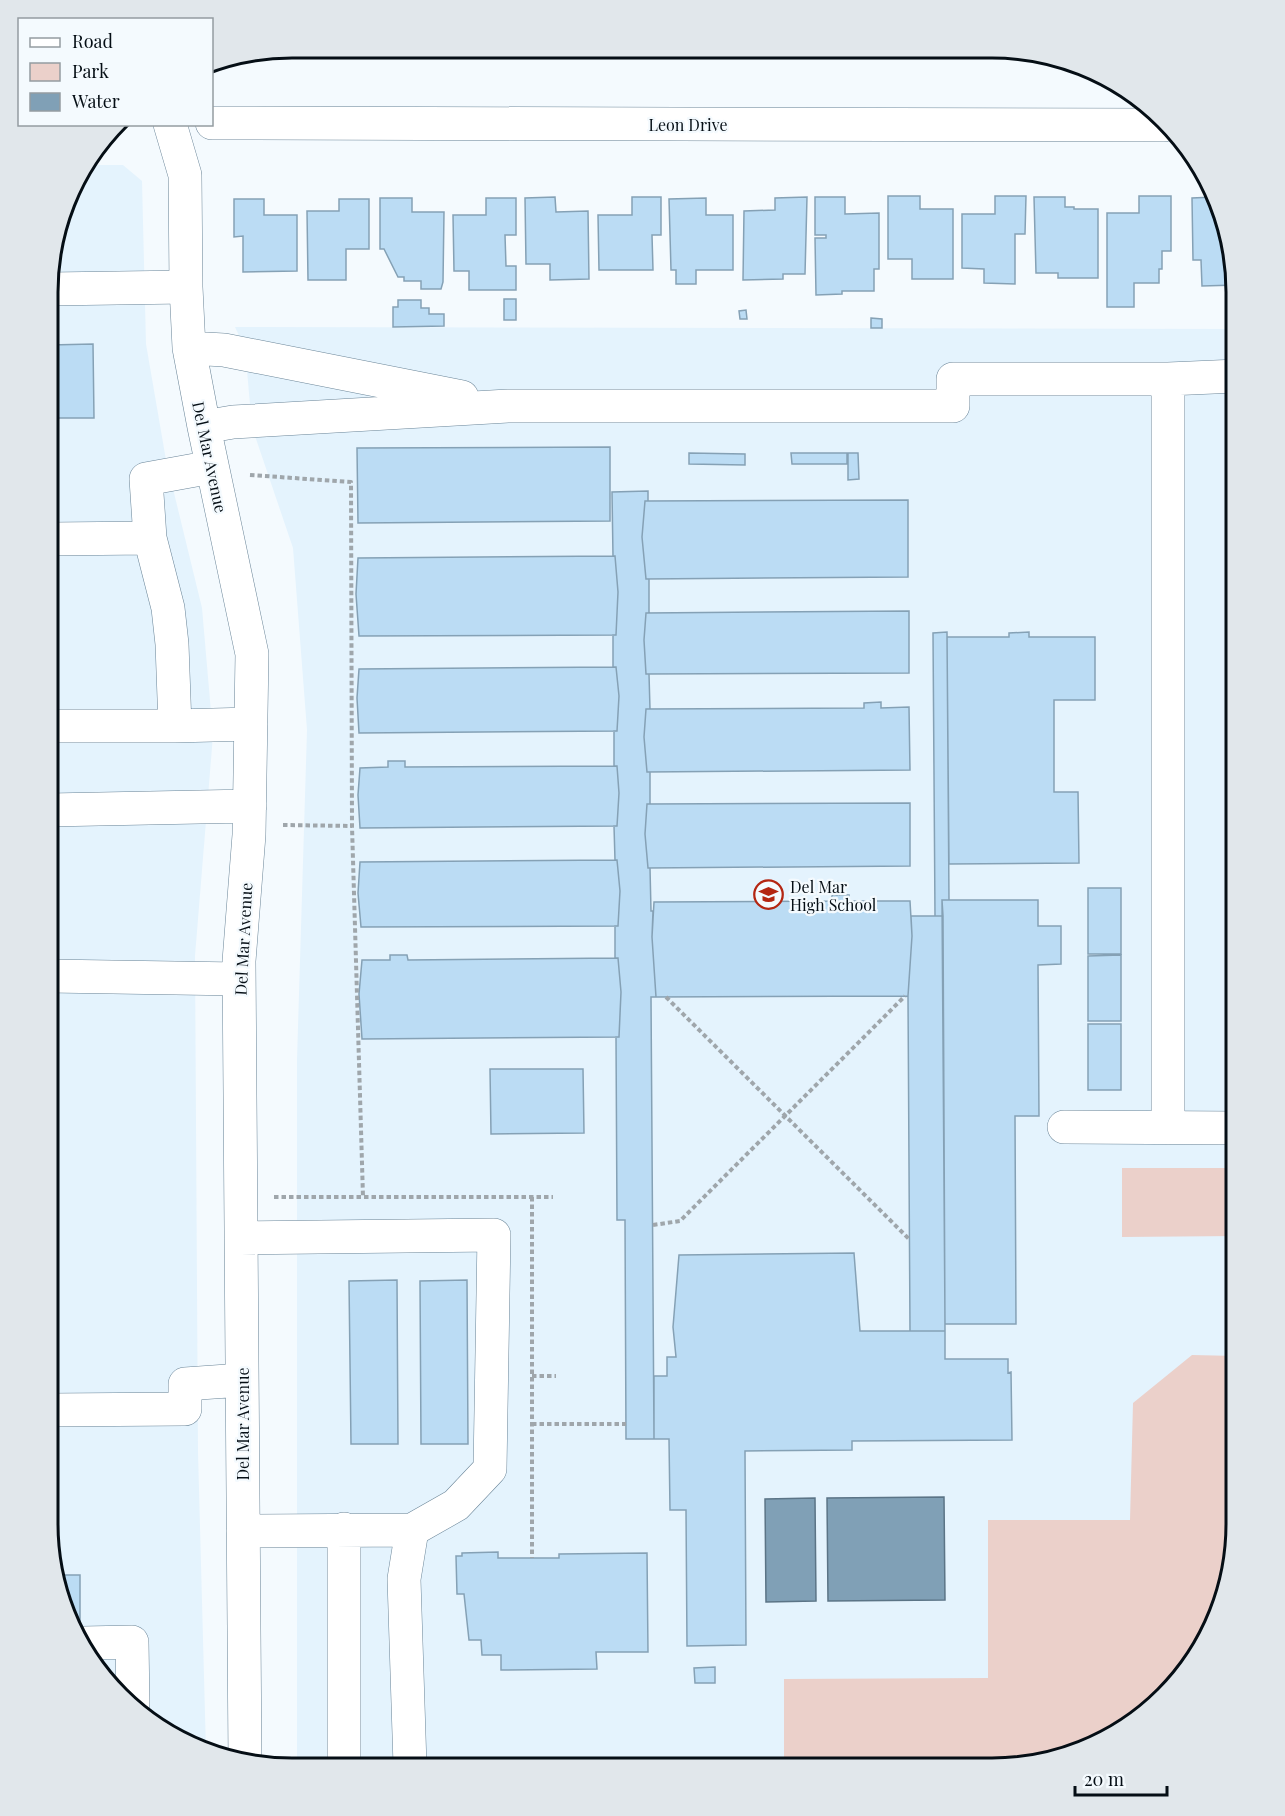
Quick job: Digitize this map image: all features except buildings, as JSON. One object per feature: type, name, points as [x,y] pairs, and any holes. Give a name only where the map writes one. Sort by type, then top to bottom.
[{"type":"street","name":"Leon Drive","points":[[213,123],[1156,125]]},
{"type":"street","name":"Del Mar Avenue","points":[[171,126],[185,174],[189,348],[252,654],[249,835],[239,961],[245,1753]]},
{"type":"street","points":[[58,289],[186,287]]},
{"type":"street","points":[[189,348],[224,350],[508,406]]},
{"type":"street","points":[[204,428],[233,422],[508,406],[954,406],[954,379],[1168,379],[1226,376]]},
{"type":"street","points":[[1168,379],[1168,1128]]},
{"type":"street","points":[[175,726],[172,644],[168,608],[150,538],[146,479],[212,467]]},
{"type":"street","points":[[58,539],[150,538]]},
{"type":"street","points":[[58,726],[251,724]]},
{"type":"street","points":[[58,810],[250,806]]},
{"type":"street","points":[[58,976],[239,979]]},
{"type":"street","points":[[1064,1127],[1226,1128]]},
{"type":"street","points":[[241,1238],[494,1235],[490,1469],[456,1505],[412,1530],[243,1531]]},
{"type":"street","points":[[58,1410],[185,1409],[185,1384],[242,1380]]},
{"type":"street","points":[[344,1529],[344,1758]]},
{"type":"street","points":[[410,1758],[404,1579],[412,1530]]},
{"type":"street","points":[[91,1643],[132,1642],[133,1695]]},
{"type":"path","points":[[250,475],[351,482],[352,826],[363,1197]]},
{"type":"path","points":[[282,825],[352,826]]},
{"type":"path","points":[[653,1225],[680,1221],[905,996]]},
{"type":"path","points":[[666,997],[910,1240]]},
{"type":"path","points":[[274,1197],[553,1197]]},
{"type":"path","points":[[532,1197],[532,1558]]},
{"type":"path","points":[[532,1376],[556,1376]]},
{"type":"path","points":[[532,1424],[626,1424]]},
{"type":"shaded area","points":[[96,165],[123,165],[142,181],[146,344],[166,460],[202,608],[213,735],[195,956],[198,1452],[206,1741],[162,1718],[138,1700],[116,1678],[90,1641],[76,1613],[66,1584],[60,1554],[58,1524],[58,292],[60,262],[66,232],[76,203]]},
{"type":"shaded area","name":"Del Mar High School","points":[[235,327],[1226,329],[1225,1554],[1219,1584],[1209,1613],[1187,1654],[1169,1678],[1147,1700],[1123,1718],[1082,1740],[1053,1750],[1023,1756],[993,1758],[297,1758],[297,1060],[307,730],[293,548],[252,427],[245,348]]},
{"type":"green space","points":[[1122,1168],[1226,1168],[1226,1236],[1122,1237]]},
{"type":"green space","points":[[1192,1355],[1226,1356],[1225,1554],[1219,1584],[1209,1613],[1187,1654],[1169,1678],[1147,1700],[1123,1718],[1082,1740],[1053,1750],[1023,1756],[993,1758],[784,1758],[784,1679],[988,1678],[988,1520],[1130,1520],[1133,1403]]},
{"type":"water","points":[[944,1497],[945,1600],[828,1601],[827,1498]]},
{"type":"water","points":[[815,1498],[816,1601],[766,1602],[765,1499]]},
{"type":"place","name":"Del Mar High School","points":[[769,895]]}]
